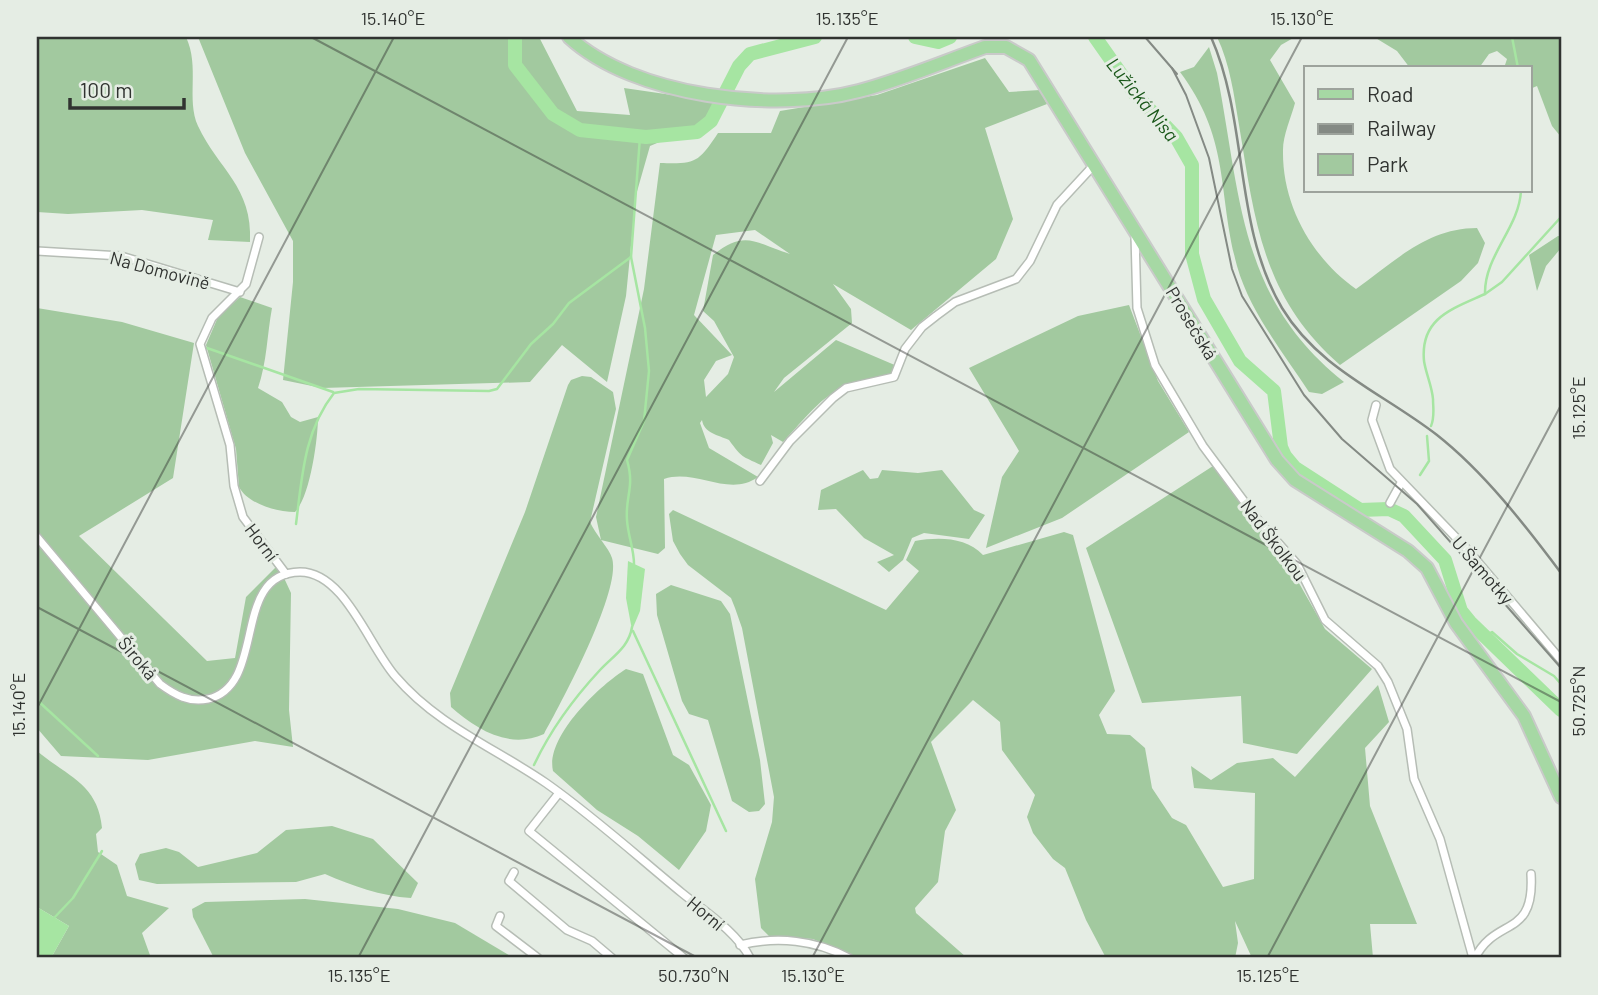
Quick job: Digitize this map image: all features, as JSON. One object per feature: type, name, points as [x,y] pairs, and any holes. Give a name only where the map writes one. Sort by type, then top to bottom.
[{"type":"main road","name":"Prosečská","points":[[569,37],[584,50],[621,71],[656,83],[716,94],[783,100],[856,92],[985,47],[1006,47],[1029,61],[1287,473],[1408,551],[1432,574],[1456,623],[1524,716],[1561,797]]},
{"type":"street","points":[[760,481],[790,441],[833,398],[846,388],[894,377],[910,342],[936,316],[955,302],[1016,279],[1035,251],[1057,205],[1094,165]]},
{"type":"street","name":"Nad Školkou","points":[[1136,231],[1133,259],[1137,308],[1155,365],[1203,446],[1258,520],[1297,564],[1325,620],[1378,666],[1388,682],[1407,729],[1414,779],[1440,839],[1474,958]]},
{"type":"street","points":[[240,292],[251,274],[259,237]]},
{"type":"street","name":"Na Domovině","points":[[37,251],[121,256],[240,292]]},
{"type":"street","name":"Horní","points":[[240,292],[212,318],[200,344],[230,445],[234,486],[243,517],[286,574],[309,573],[328,582],[346,601],[387,668],[423,706],[559,793],[721,925],[750,958]]},
{"type":"street","name":"U Šamotky","points":[[1376,405],[1372,419],[1390,469],[1467,549],[1561,660]]},
{"type":"street","points":[[1390,503],[1401,483]]},
{"type":"street","name":"Široká","points":[[37,537],[160,684],[173,694],[195,700],[215,697],[232,684],[241,668],[257,605],[271,584],[286,574]]},
{"type":"street","points":[[559,793],[529,831],[684,958]]},
{"type":"street","points":[[514,872],[509,881],[568,930],[592,942],[612,958]]},
{"type":"street","name":"Nad Školkou","points":[[1474,958],[1489,940],[1526,914],[1533,897],[1531,874]]},
{"type":"street","points":[[500,916],[494,925],[538,958]]},
{"type":"street","points":[[740,945],[758,941],[810,942],[849,958]]},
{"type":"green space","points":[[37,37],[186,37],[192,60],[193,105],[198,126],[240,192],[246,207],[250,242],[208,240],[213,220],[142,210],[68,214],[37,212]]},
{"type":"green space","points":[[198,37],[539,37],[577,111],[630,115],[624,88],[720,102],[697,126],[650,146],[636,195],[626,296],[607,382],[562,345],[530,382],[322,388],[283,380],[293,282],[293,241],[245,153]]},
{"type":"green space","points":[[1217,37],[1295,37],[1281,45],[1270,60],[1295,103],[1283,144],[1288,191],[1294,210],[1313,246],[1340,276],[1356,289],[1412,248],[1442,234],[1477,228],[1485,243],[1478,263],[1461,281],[1340,365],[1314,339],[1294,312],[1266,256],[1257,225],[1231,80]]},
{"type":"green space","points":[[1374,37],[1561,37],[1561,137],[1552,126],[1537,86],[1532,88],[1532,66],[1505,66],[1507,59],[1497,51],[1489,54],[1480,66],[1408,66],[1397,51]]},
{"type":"green space","points":[[1209,47],[1217,73],[1240,202],[1250,242],[1264,279],[1283,315],[1309,350],[1344,382],[1322,394],[1309,392],[1278,347],[1250,299],[1237,266],[1215,144],[1208,121],[1180,72],[1194,67]]},
{"type":"green space","points":[[985,58],[1009,92],[1040,90],[1047,104],[985,128],[1013,219],[996,259],[911,330],[833,284],[851,309],[852,323],[784,378],[774,392],[836,340],[897,366],[890,376],[854,383],[840,389],[818,405],[783,442],[771,435],[773,443],[761,465],[743,456],[729,440],[709,431],[702,420],[700,423],[709,448],[758,477],[735,485],[688,477],[664,479],[665,548],[658,554],[601,540],[596,517],[644,289],[660,163],[695,160],[718,133],[771,133],[780,111],[877,95]],"holes":[[[755,230],[790,254],[742,240],[713,255],[703,311],[714,321],[734,357],[728,374],[706,397],[704,380],[716,361],[732,355],[694,315],[716,235]]]},
{"type":"green space","points":[[1561,236],[1561,248],[1546,266],[1537,291],[1529,255]]},
{"type":"green space","points":[[240,297],[272,308],[258,388],[282,402],[291,417],[300,422],[318,417],[309,481],[295,512],[264,506],[249,498],[239,487],[236,449],[206,345],[218,317]]},
{"type":"green space","points":[[1129,305],[1158,381],[1189,432],[1062,518],[986,548],[1002,477],[1019,451],[969,368],[1078,316]]},
{"type":"green space","points":[[37,308],[122,322],[194,343],[173,478],[79,536],[207,661],[235,658],[246,597],[278,565],[291,593],[289,710],[293,747],[255,741],[148,760],[61,756],[37,728]]},
{"type":"green space","points":[[582,376],[591,377],[613,392],[616,409],[590,522],[612,558],[613,573],[608,595],[588,646],[544,734],[518,740],[506,738],[471,723],[451,707],[450,693],[525,512],[568,385],[571,380]]},
{"type":"green space","points":[[1213,466],[1291,569],[1325,629],[1372,669],[1297,754],[1243,743],[1241,696],[1142,703],[1086,548]]},
{"type":"green space","points":[[863,470],[870,479],[878,478],[882,470],[918,473],[942,470],[974,510],[985,515],[969,539],[924,533],[912,538],[903,560],[889,572],[877,562],[894,555],[864,538],[836,509],[818,510],[821,490]]},
{"type":"green space","points":[[673,510],[886,610],[919,571],[906,560],[915,541],[952,540],[969,545],[983,555],[1064,532],[1073,535],[1115,691],[1099,715],[1107,734],[1130,735],[1145,748],[1152,788],[1172,818],[1186,825],[1223,887],[1254,879],[1255,793],[1194,788],[1191,766],[1211,780],[1237,763],[1273,758],[1295,777],[1378,685],[1389,722],[1365,748],[1370,806],[1417,924],[1370,924],[1373,958],[1252,958],[1235,921],[1238,943],[1235,958],[1106,958],[1086,920],[1065,868],[1053,859],[1033,833],[1027,817],[1035,795],[1002,750],[1000,722],[973,700],[931,742],[956,810],[945,831],[938,882],[915,908],[916,913],[966,957],[855,958],[813,939],[769,936],[761,928],[755,879],[772,822],[774,797],[742,628],[731,598],[688,565],[680,554],[673,541],[669,514]]},
{"type":"green space","points":[[671,585],[721,601],[730,614],[760,760],[765,804],[759,811],[749,812],[732,801],[708,720],[689,714],[682,701],[657,615],[656,594]]},
{"type":"green space","points":[[626,669],[643,674],[673,755],[689,765],[711,805],[706,831],[679,870],[638,836],[597,810],[553,771],[557,743],[566,728],[589,699]]},
{"type":"green space","points":[[37,751],[80,783],[95,801],[102,828],[96,834],[98,852],[117,865],[127,896],[169,908],[142,933],[151,958],[51,958],[69,926],[37,907]]},
{"type":"green space","points":[[332,826],[373,839],[418,883],[411,898],[367,890],[325,874],[296,882],[157,884],[139,880],[135,864],[140,854],[166,848],[179,852],[198,867],[257,853],[286,830]]},
{"type":"green space","points":[[305,899],[398,909],[455,923],[514,958],[214,958],[193,917],[192,909],[205,902]]},
{"type":"shaded area","points":[[628,561],[645,569],[640,611],[632,630],[626,598]]},
{"type":"shaded area","points":[[37,907],[69,926],[51,958],[37,958]]},
{"type":"waterway","name":"Lužická Nisa","points":[[515,37],[515,65],[553,114],[580,130],[646,137],[697,132],[711,121],[739,66],[750,54],[815,37]]},
{"type":"waterway","name":"Lužická Nisa","points":[[915,37],[938,42],[950,37]]},
{"type":"waterway","name":"Lužická Nisa","points":[[1095,37],[1135,94],[1176,137],[1192,165],[1192,254],[1204,299],[1240,361],[1274,391],[1281,447],[1285,456],[1295,468],[1360,510],[1389,509],[1404,516],[1445,560],[1461,611],[1561,710]]},
{"type":"waterway","points":[[1512,37],[1518,66]]},
{"type":"waterway","points":[[634,564],[627,520],[630,485],[627,460],[644,421],[649,371],[645,328],[631,257],[640,137]]},
{"type":"waterway","points":[[1431,426],[1433,399],[1424,361],[1427,334],[1450,310],[1485,294],[1490,267],[1514,217],[1521,192]]},
{"type":"waterway","points":[[1485,294],[1502,282],[1561,217]]},
{"type":"waterway","points":[[296,524],[310,439],[334,393],[359,389],[497,389],[531,344],[553,324],[569,303],[631,257]]},
{"type":"waterway","points":[[207,348],[333,392]]},
{"type":"waterway","points":[[1420,475],[1429,461],[1427,436]]},
{"type":"waterway","points":[[534,765],[563,715],[590,681],[624,646],[632,627]]},
{"type":"waterway","points":[[633,631],[726,831]]},
{"type":"waterway","points":[[1484,636],[1492,632],[1517,654],[1554,676],[1561,684]]},
{"type":"waterway","points":[[37,700],[98,756]]},
{"type":"waterway","points":[[53,919],[73,898],[102,851]]},
{"type":"tram line","points":[[1145,37],[1177,74]]},
{"type":"tram line","points":[[1172,68],[1186,95],[1209,158],[1232,269],[1242,296],[1304,395],[1342,439],[1417,504],[1561,668]]},
{"type":"railway","points":[[1211,37],[1231,104],[1256,243],[1266,276],[1282,308],[1314,348],[1333,364],[1437,435],[1471,465],[1518,518],[1561,573]]}]
